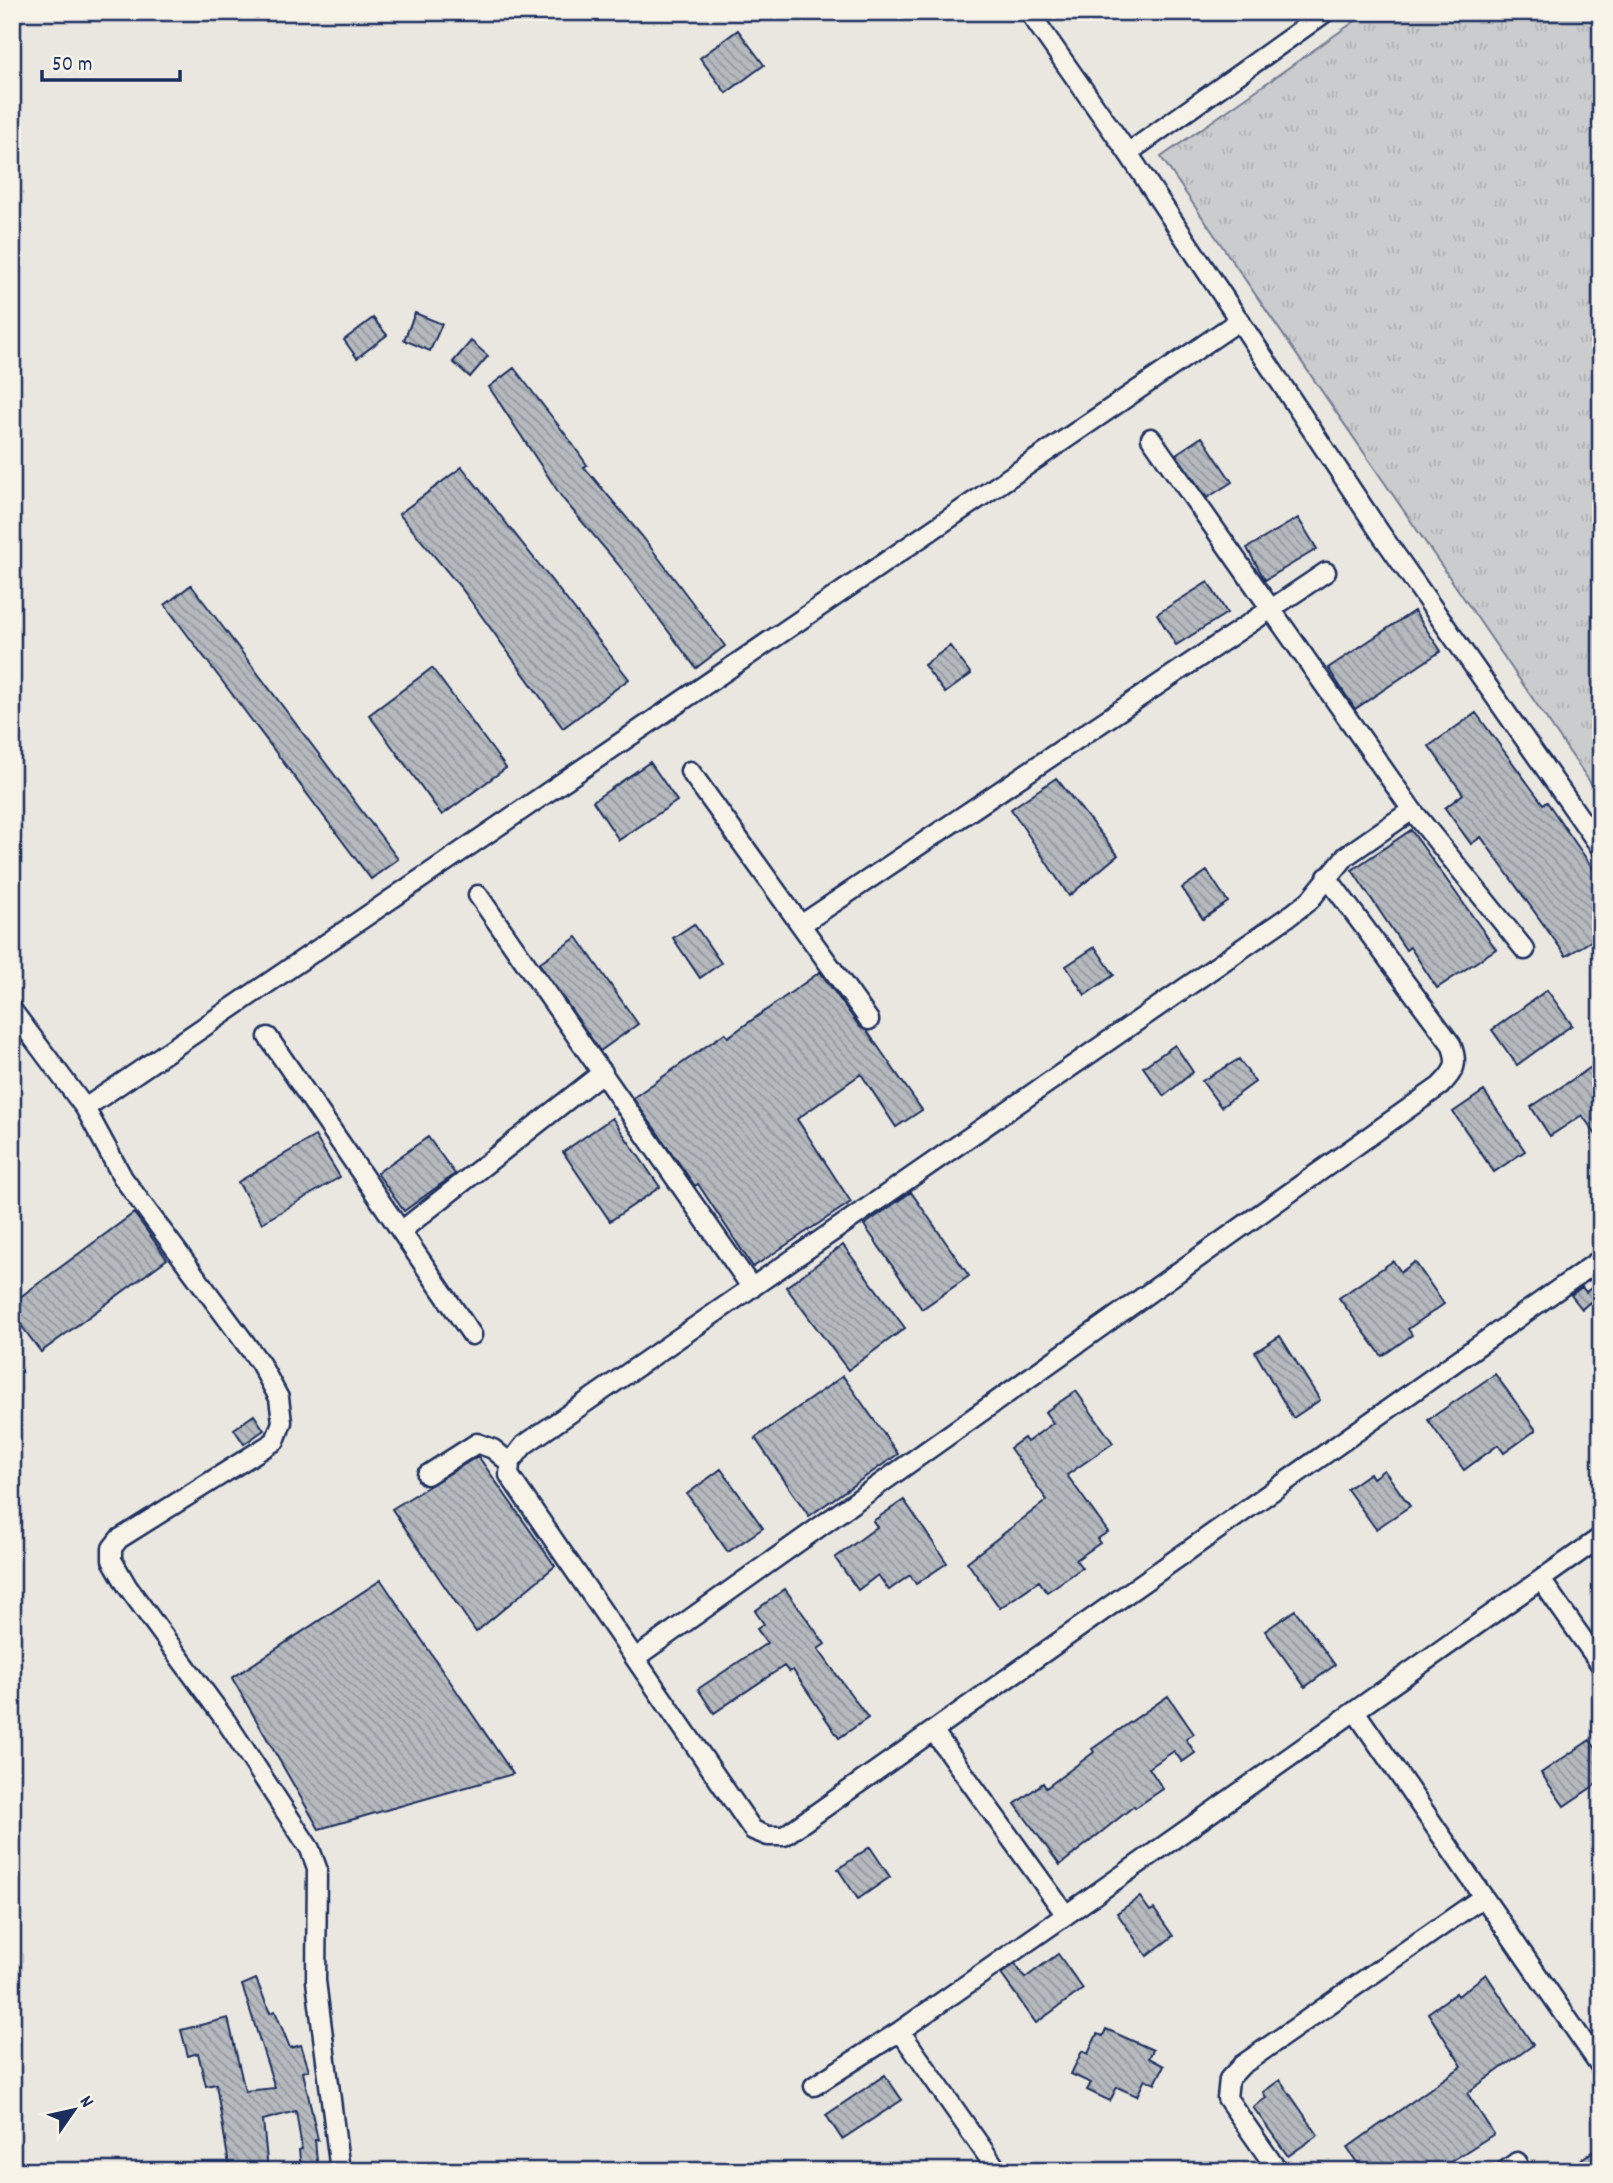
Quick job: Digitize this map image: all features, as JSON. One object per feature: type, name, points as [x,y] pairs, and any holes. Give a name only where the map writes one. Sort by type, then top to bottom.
[{"type":"street","points":[[1029,12],[1128,153],[1381,534],[1601,848]]},
{"type":"street","points":[[1128,153],[1326,12]]},
{"type":"street","points":[[85,1108],[1240,320]]},
{"type":"street","points":[[1151,438],[1412,810],[1525,950]]},
{"type":"street","points":[[802,925],[1326,572]]},
{"type":"street","points":[[690,771],[869,1020]]},
{"type":"street","points":[[1412,810],[1346,856],[1310,900],[1292,914],[524,1445],[510,1462],[509,1475],[513,1485],[753,1829],[768,1836],[784,1836],[1601,1259]]},
{"type":"street","points":[[635,1658],[1440,1086],[1453,1073],[1457,1060],[1451,1044],[1327,877]]},
{"type":"street","points":[[478,895],[752,1288]]},
{"type":"street","points":[[12,1010],[85,1108],[122,1178],[261,1363],[279,1398],[282,1422],[275,1441],[119,1539],[112,1548],[112,1560],[127,1586],[226,1721],[310,1849],[317,1868],[316,1981],[340,2171]]},
{"type":"street","points":[[268,1037],[472,1335]]},
{"type":"street","points":[[401,1231],[603,1072]]},
{"type":"street","points":[[427,1475],[477,1443],[493,1449],[510,1462]]},
{"type":"street","points":[[814,2086],[900,2031],[1066,1916],[1601,1537]]},
{"type":"street","points":[[1541,1580],[1601,1665]]},
{"type":"street","points":[[1354,1711],[1601,2067]]},
{"type":"street","points":[[934,1731],[1066,1916]]},
{"type":"street","points":[[1278,2171],[1227,2098],[1229,2079],[1242,2065],[1483,1898]]},
{"type":"street","points":[[900,2031],[998,2171]]},
{"type":"green space","points":[[1368,12],[1601,12],[1601,798],[1161,157]]},
{"type":"building","points":[[738,30],[764,65],[726,93],[700,58]]},
{"type":"building","points":[[415,313],[442,324],[430,351],[404,340]]},
{"type":"building","points":[[373,318],[387,335],[357,358],[344,340]]},
{"type":"building","points":[[471,341],[488,356],[470,377],[453,362]]},
{"type":"building","points":[[514,368],[569,439],[587,465],[584,467],[642,536],[725,646],[696,668],[618,564],[563,499],[489,387]]},
{"type":"building","points":[[1202,437],[1232,482],[1207,498],[1176,454]]},
{"type":"building","points":[[462,467],[629,679],[563,728],[462,589],[399,514]]},
{"type":"building","points":[[1298,518],[1317,549],[1265,580],[1247,548]]},
{"type":"building","points":[[1208,582],[1227,613],[1176,645],[1157,614]]},
{"type":"building","points":[[191,585],[398,859],[371,879],[165,605]]},
{"type":"building","points":[[1414,611],[1441,651],[1355,709],[1328,668]]},
{"type":"building","points":[[950,646],[971,674],[945,693],[924,665]]},
{"type":"building","points":[[432,668],[506,768],[442,815],[369,715]]},
{"type":"building","points":[[1476,713],[1543,804],[1547,802],[1601,880],[1601,935],[1566,956],[1481,837],[1471,844],[1445,808],[1463,794],[1429,746]]},
{"type":"building","points":[[650,762],[677,801],[619,840],[593,801]]},
{"type":"building","points":[[1056,778],[1118,855],[1069,896],[1011,809]]},
{"type":"building","points":[[1411,830],[1496,949],[1437,988],[1410,947],[1406,950],[1352,870]]},
{"type":"building","points":[[1207,871],[1228,902],[1203,919],[1182,888]]},
{"type":"building","points":[[694,924],[721,963],[700,978],[673,938]]},
{"type":"building","points":[[577,937],[638,1024],[600,1051],[539,963]]},
{"type":"building","points":[[1095,947],[1114,975],[1085,995],[1066,966]]},
{"type":"building","points":[[820,972],[860,1027],[867,1031],[922,1110],[896,1127],[861,1074],[797,1119],[851,1202],[753,1267],[698,1184],[695,1186],[633,1098],[725,1033],[728,1037]]},
{"type":"building","points":[[1547,990],[1572,1025],[1517,1065],[1492,1030]]},
{"type":"building","points":[[1175,1045],[1193,1072],[1164,1096],[1143,1067]]},
{"type":"building","points":[[1239,1059],[1255,1082],[1221,1107],[1202,1081]]},
{"type":"building","points":[[1593,1066],[1601,1079],[1601,1142],[1582,1115],[1550,1136],[1531,1107]]},
{"type":"building","points":[[1484,1091],[1525,1151],[1494,1172],[1453,1112]]},
{"type":"building","points":[[612,1118],[660,1187],[610,1221],[563,1152]]},
{"type":"building","points":[[315,1136],[340,1177],[262,1223],[238,1182]]},
{"type":"building","points":[[428,1137],[455,1174],[404,1211],[377,1173]]},
{"type":"building","points":[[911,1192],[969,1276],[922,1309],[864,1225]]},
{"type":"building","points":[[134,1213],[167,1259],[41,1352],[12,1313],[12,1303]]},
{"type":"building","points":[[843,1245],[905,1328],[848,1370],[786,1287]]},
{"type":"building","points":[[1393,1261],[1401,1272],[1415,1262],[1444,1304],[1408,1329],[1412,1335],[1382,1356],[1339,1298]]},
{"type":"building","points":[[1601,1280],[1601,1317],[1590,1302],[1582,1309],[1571,1295],[1582,1287],[1586,1292]]},
{"type":"building","points":[[1280,1336],[1320,1400],[1293,1418],[1255,1352]]},
{"type":"building","points":[[1495,1374],[1536,1430],[1504,1453],[1498,1445],[1464,1470],[1428,1420]]},
{"type":"building","points":[[843,1376],[898,1454],[809,1516],[755,1438]]},
{"type":"building","points":[[1076,1391],[1113,1443],[1067,1475],[1108,1532],[1097,1539],[1100,1543],[1076,1560],[1082,1568],[1047,1592],[1039,1581],[1000,1608],[967,1562],[1047,1500],[1010,1448],[1024,1438],[1027,1442],[1053,1423],[1045,1412]]},
{"type":"building","points":[[254,1415],[264,1430],[244,1444],[234,1429]]},
{"type":"building","points":[[478,1456],[555,1566],[476,1632],[392,1509]]},
{"type":"building","points":[[721,1469],[763,1528],[728,1552],[687,1494]]},
{"type":"building","points":[[1384,1470],[1410,1506],[1376,1529],[1347,1489],[1370,1473],[1373,1478]]},
{"type":"building","points":[[904,1500],[947,1563],[916,1584],[910,1575],[889,1590],[878,1575],[858,1590],[835,1558],[877,1527],[873,1521]]},
{"type":"building","points":[[381,1580],[513,1774],[319,1829],[232,1678]]},
{"type":"building","points":[[785,1589],[825,1644],[818,1649],[868,1718],[839,1738],[793,1670],[789,1672],[784,1666],[714,1713],[698,1689],[767,1643],[757,1629],[764,1624],[755,1611]]},
{"type":"building","points":[[1295,1610],[1335,1665],[1305,1687],[1265,1631]]},
{"type":"building","points":[[1168,1696],[1194,1734],[1186,1739],[1195,1753],[1182,1762],[1174,1751],[1149,1768],[1163,1789],[1135,1808],[1134,1806],[1060,1865],[1015,1804],[1043,1783],[1046,1788],[1094,1752],[1092,1749]]},
{"type":"building","points":[[1590,1740],[1601,1756],[1601,1781],[1564,1806],[1541,1773]]},
{"type":"building","points":[[870,1847],[890,1877],[858,1899],[838,1869]]},
{"type":"building","points":[[1140,1897],[1150,1911],[1154,1909],[1173,1936],[1147,1956],[1117,1913]]},
{"type":"building","points":[[1058,1954],[1083,1989],[1036,2023],[1001,1974],[1015,1964],[1025,1978]]},
{"type":"building","points":[[1486,1974],[1533,2045],[1467,2093],[1494,2134],[1436,2171],[1363,2171],[1347,2148],[1462,2066],[1428,2013],[1456,1993],[1458,1996]]},
{"type":"building","points":[[256,1979],[270,2013],[275,2011],[290,2048],[301,2045],[309,2070],[303,2072],[318,2140],[315,2140],[318,2171],[301,2168],[299,2150],[302,2149],[296,2111],[263,2120],[268,2171],[230,2171],[216,2084],[206,2086],[198,2053],[188,2056],[181,2030],[228,2018],[245,2091],[275,2088],[242,1985]]},
{"type":"building","points":[[1106,2029],[1153,2050],[1149,2058],[1164,2066],[1155,2084],[1145,2079],[1137,2096],[1117,2087],[1110,2101],[1087,2090],[1091,2083],[1071,2074],[1082,2051],[1088,2054],[1097,2034],[1103,2036]]},
{"type":"building","points":[[885,2075],[902,2100],[842,2139],[826,2115]]},
{"type":"building","points":[[1280,2080],[1318,2135],[1288,2156],[1253,2107],[1266,2098],[1263,2092]]},
{"type":"building","points":[[1601,2146],[1601,2171],[1564,2171]]}]
